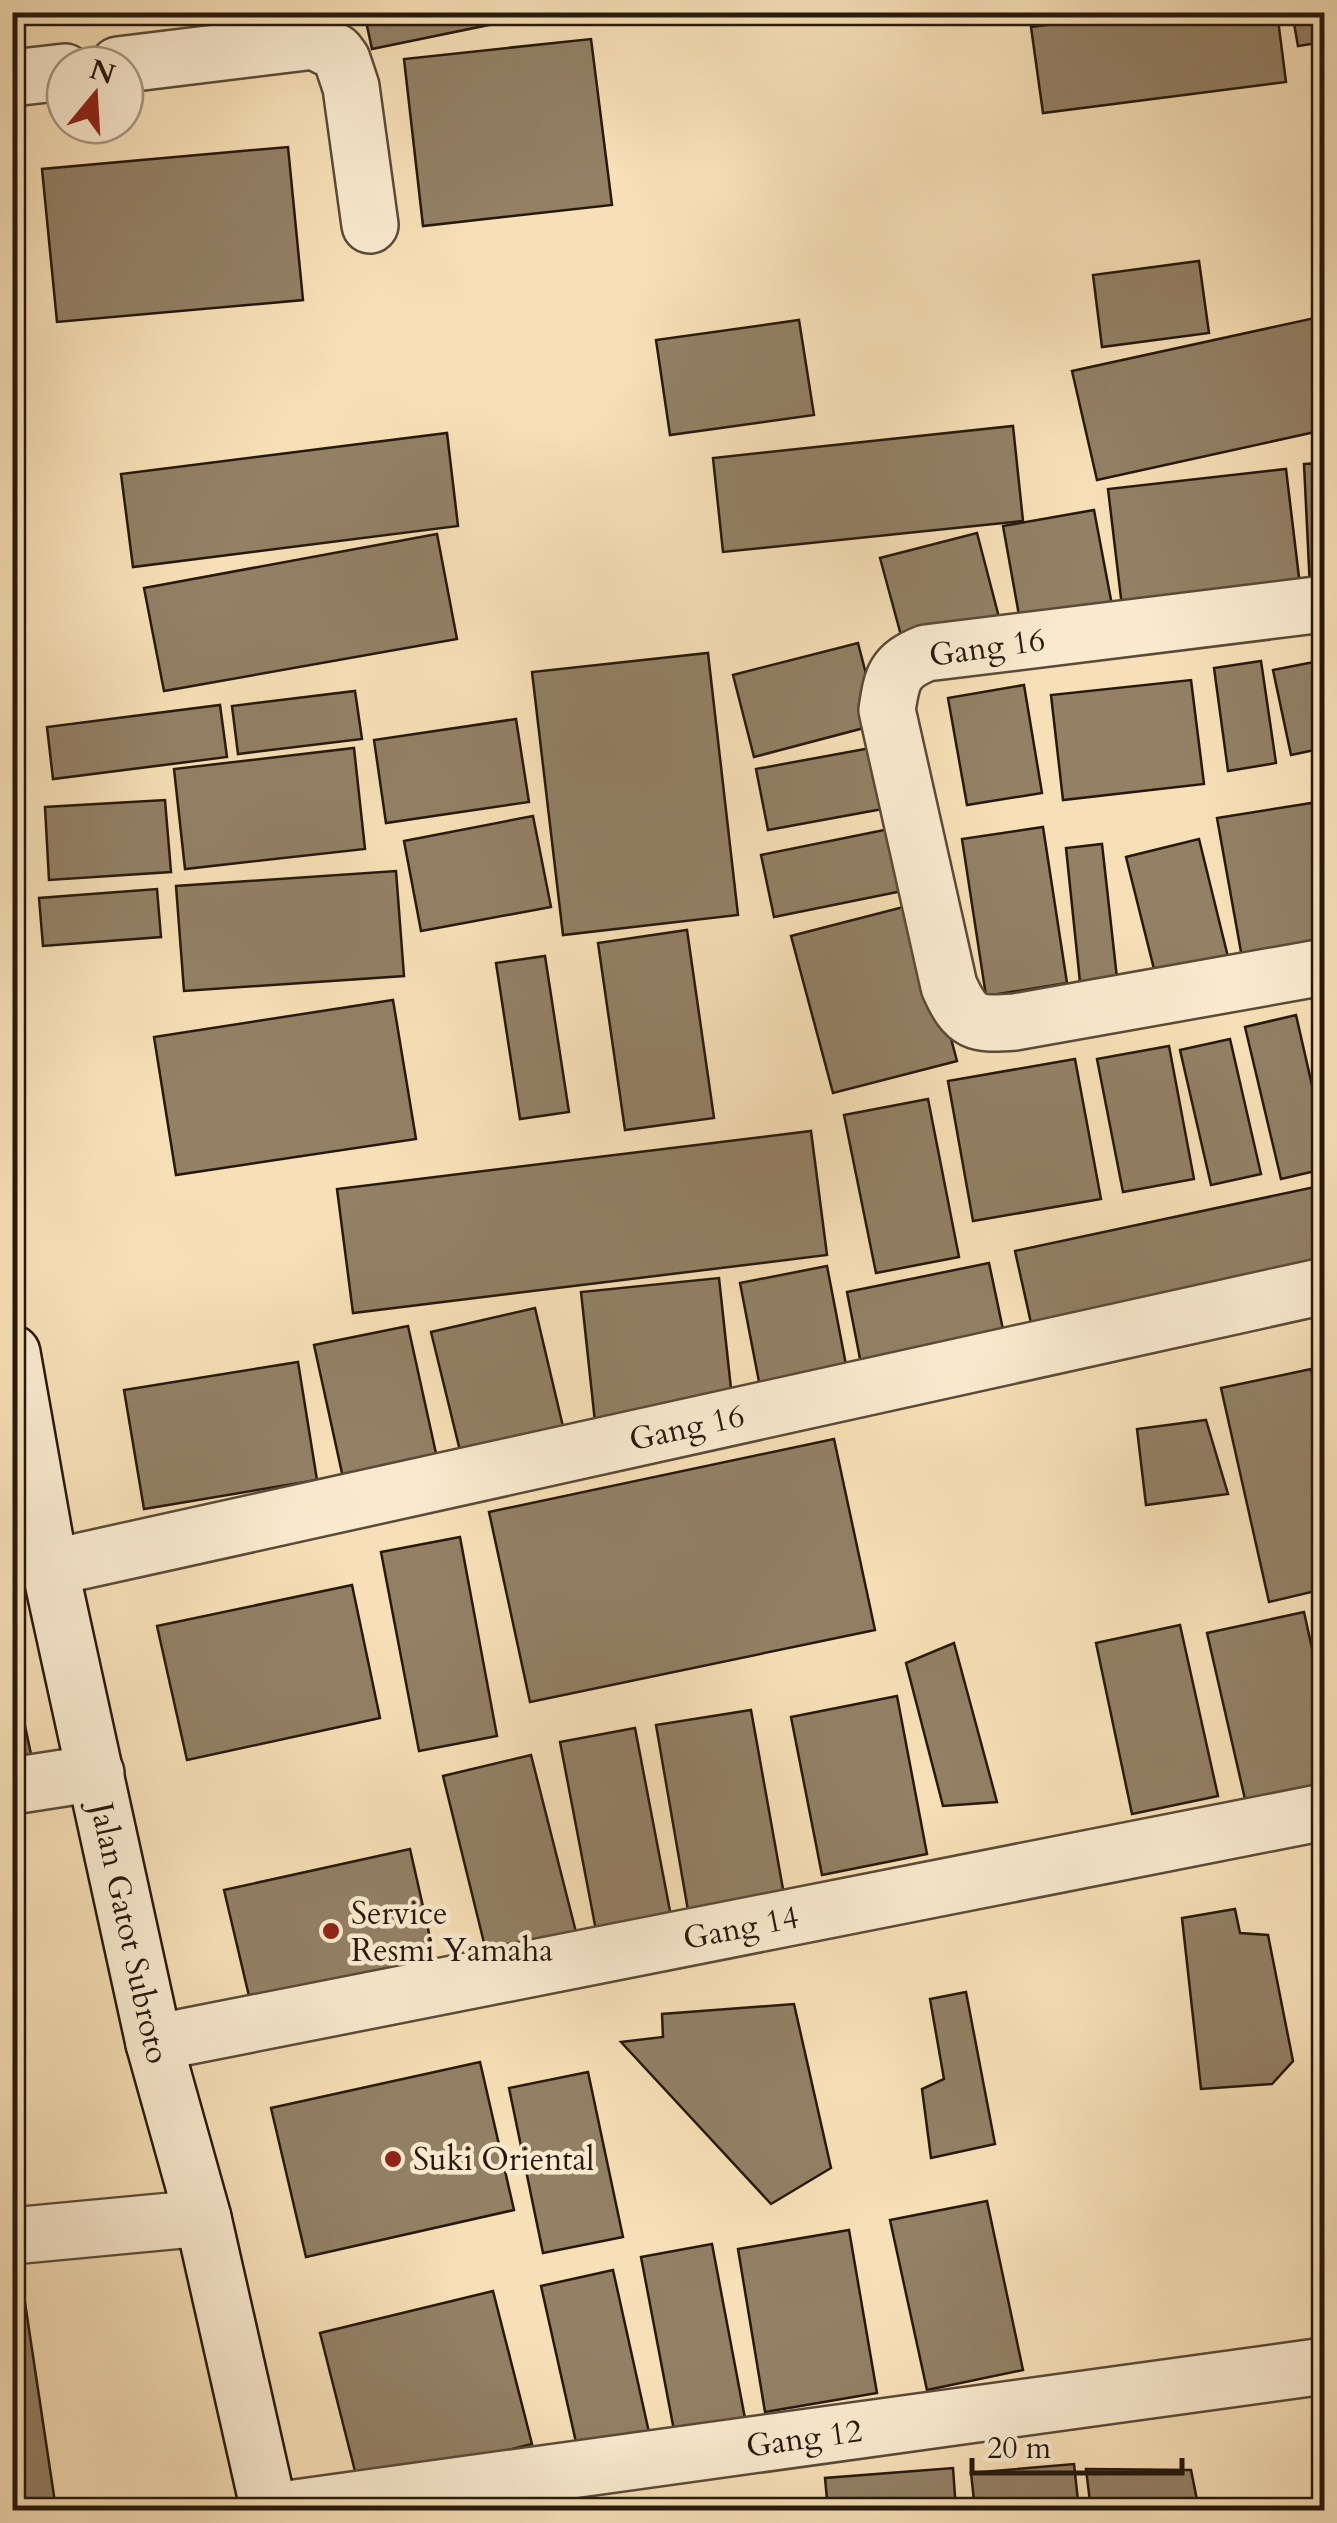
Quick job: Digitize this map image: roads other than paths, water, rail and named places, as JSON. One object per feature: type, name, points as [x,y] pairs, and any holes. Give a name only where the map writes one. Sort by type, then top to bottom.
[{"type":"street","points":[[145,62],[314,41],[336,52],[351,87],[370,225]]},
{"type":"street","points":[[12,78],[45,74]]},
{"type":"street","name":"Gang 16","points":[[1324,604],[926,653],[900,666],[890,688],[887,710],[948,986],[970,1020],[1015,1022],[1324,967]]},
{"type":"street","name":"Gang 16","points":[[50,1568],[1324,1286]]},
{"type":"street","name":"Jalan Gatot Subroto","points":[[12,1353],[50,1568],[154,2043],[203,2218],[269,2510]]},
{"type":"street","points":[[12,1786],[96,1773]]},
{"type":"street","name":"Gang 14","points":[[154,2043],[1324,1812]]},
{"type":"street","points":[[12,2236],[203,2218]]},
{"type":"street","name":"Gang 12","points":[[281,2510],[1324,2366]]},
{"type":"place","name":"Service Resmi Yamaha","points":[[331,1931]]},
{"type":"place","name":"Suki Oriental","points":[[393,2159]]}]
